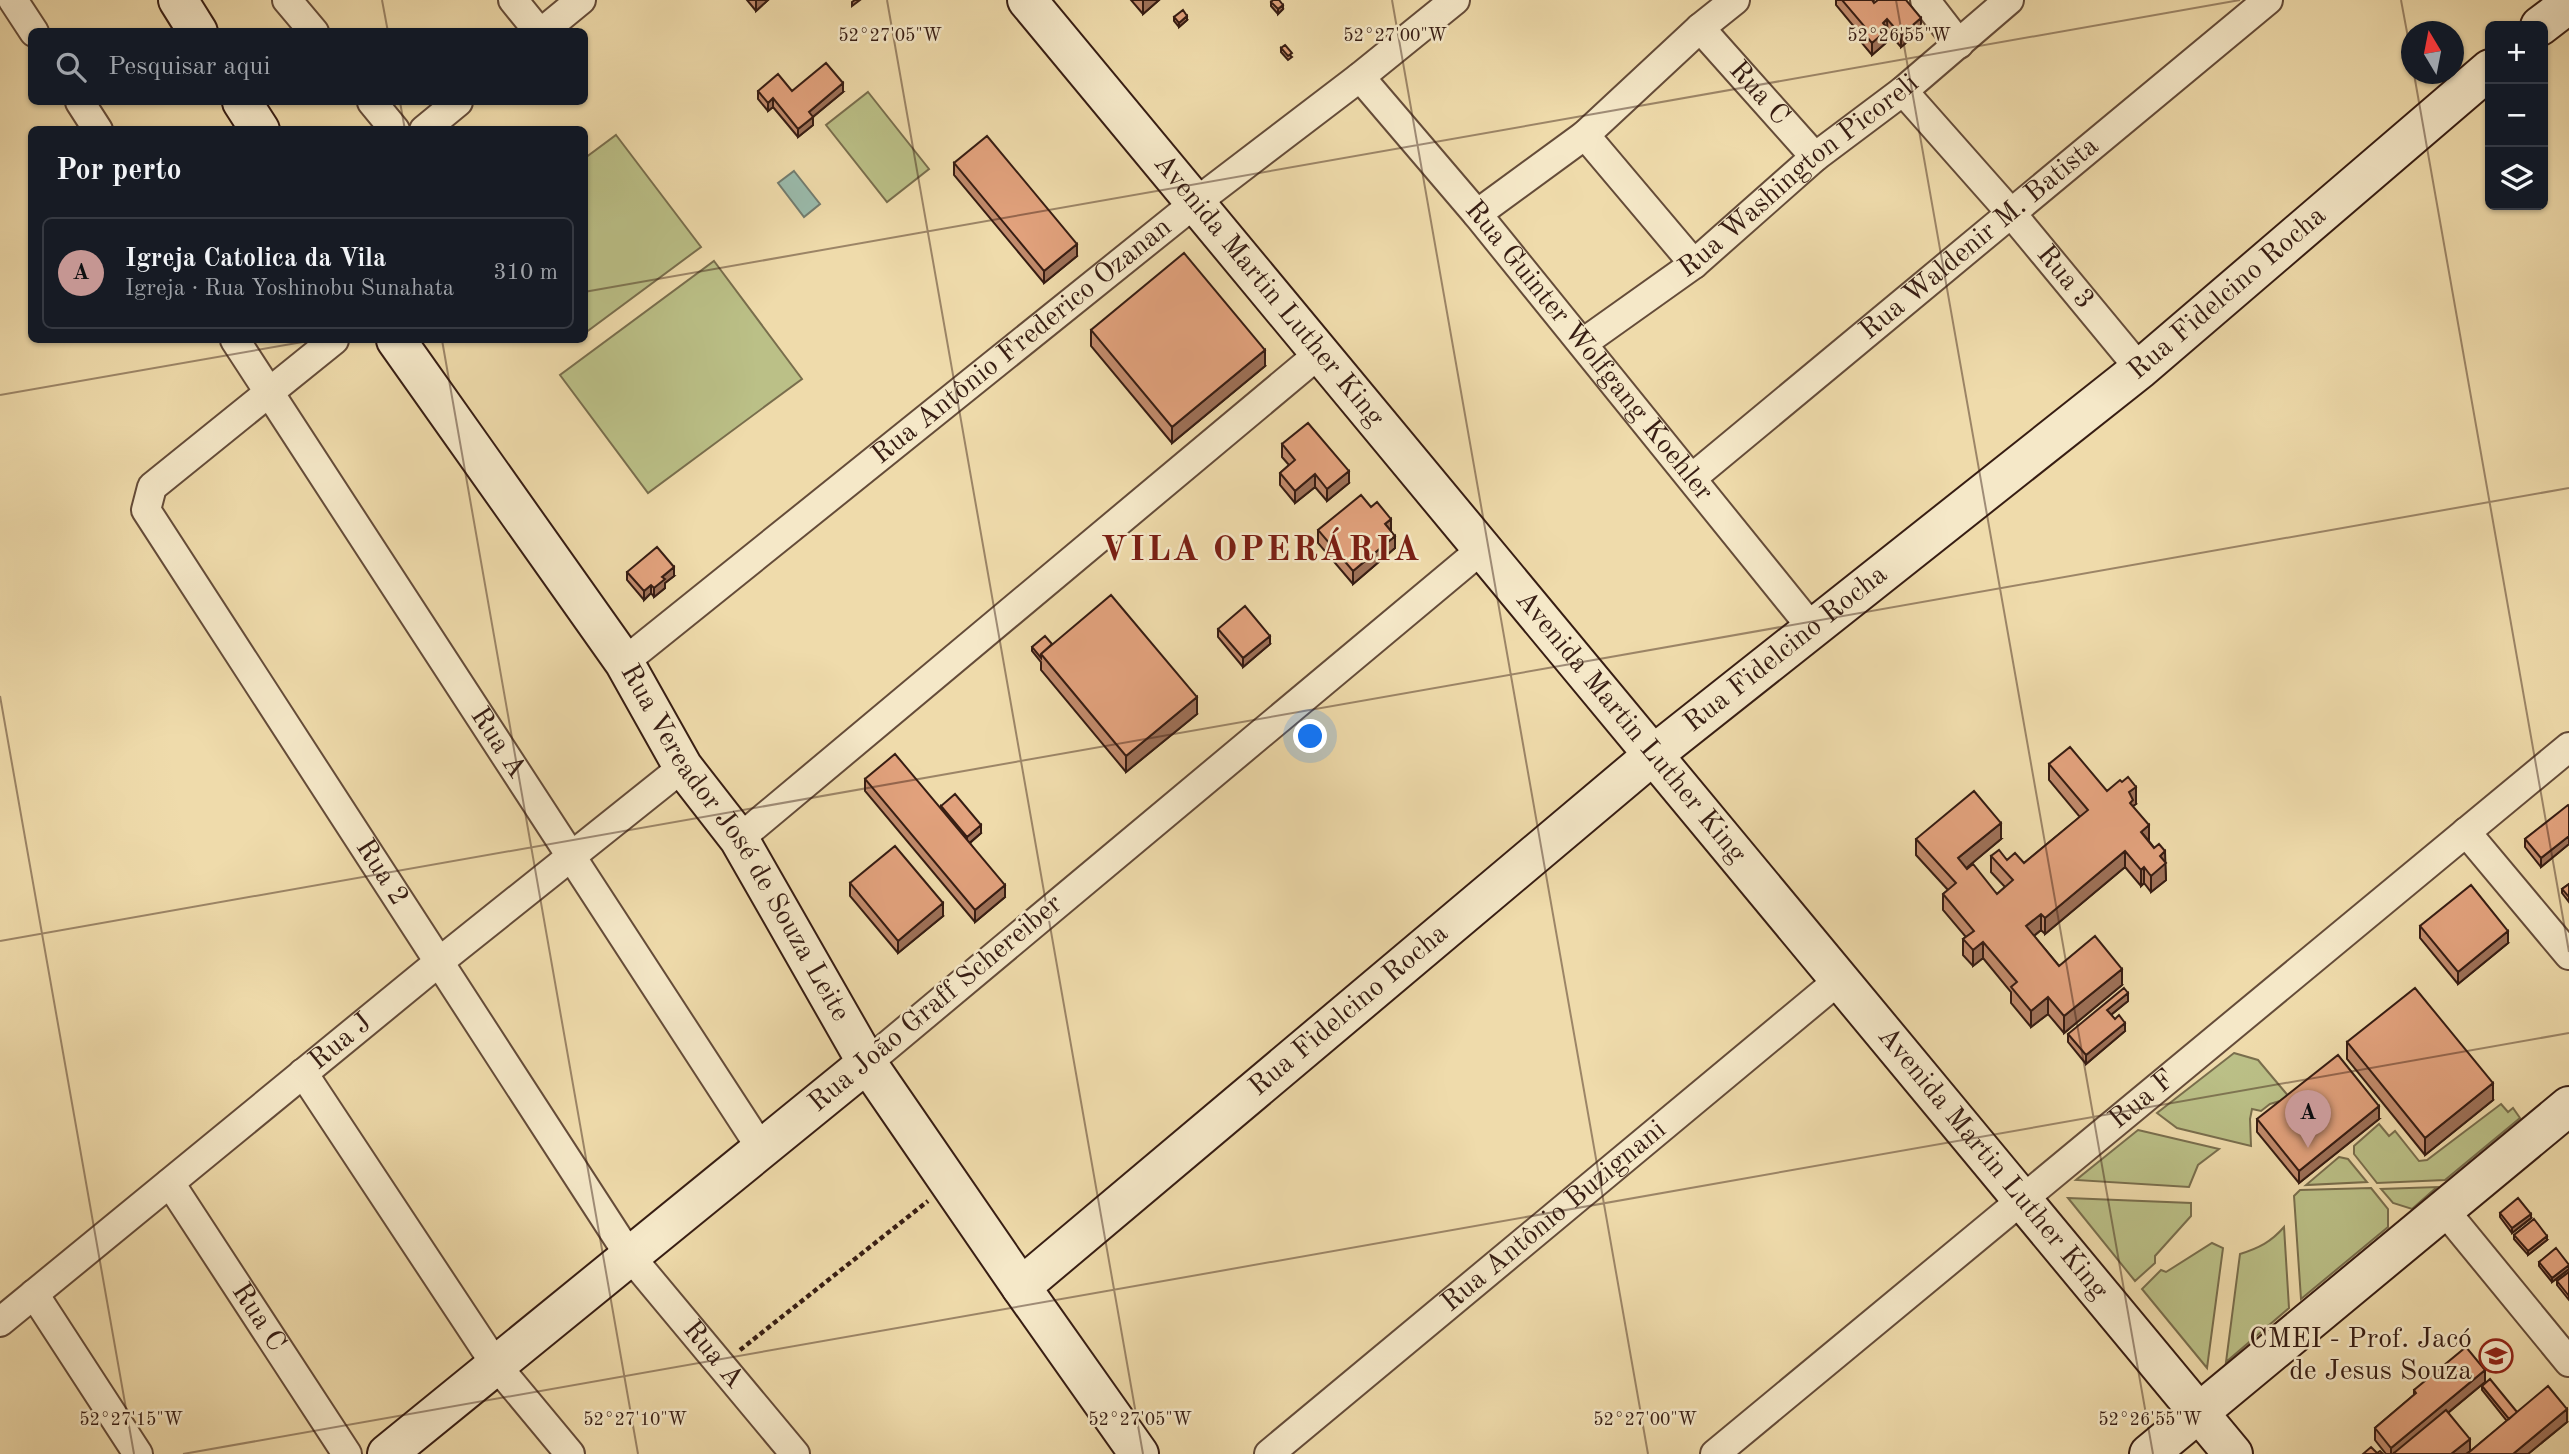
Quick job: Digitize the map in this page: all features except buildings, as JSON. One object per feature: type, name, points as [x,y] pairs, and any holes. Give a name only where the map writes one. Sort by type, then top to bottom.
[{"type":"street","points":[[13,0],[31,28]]},
{"type":"street","points":[[178,0],[196,28]]},
{"type":"street","points":[[287,0],[311,28]]},
{"type":"street","points":[[513,0],[538,28]]},
{"type":"street","points":[[546,28],[580,0]]},
{"type":"street","name":"Avenida Martin Luther King","points":[[1027,0],[2233,1454]]},
{"type":"street","name":"Rua Antônio Frederico Ozanan","points":[[624,662],[1195,203],[1360,77],[1455,0]]},
{"type":"street","points":[[1477,214],[1585,135],[1700,28],[1735,0]]},
{"type":"street","points":[[1925,0],[1959,44]]},
{"type":"street","name":"Rua Washington Picoreli","points":[[1583,343],[1693,264],[1815,157],[1903,91],[2009,0]]},
{"type":"street","name":"Rua Waldenir M. Batista","points":[[1692,478],[2268,0]]},
{"type":"street","name":"Rua C","points":[[1700,28],[1815,157]]},
{"type":"street","name":"Rua Fidelcino Rocha","points":[[1021,1287],[1653,755],[2140,369],[2485,73]]},
{"type":"street","name":"Rua Guinter Wolfgang Koehler","points":[[1360,77],[1583,343],[1812,628]]},
{"type":"street","name":"Rua 3","points":[[1903,91],[2011,213],[2140,369]]},
{"type":"street","points":[[81,105],[95,126]]},
{"type":"street","points":[[244,105],[257,126]]},
{"type":"street","points":[[374,105],[392,126]]},
{"type":"street","points":[[429,126],[454,105]]},
{"type":"street","points":[[1585,135],[1693,264]]},
{"type":"street","name":"Rua A","points":[[238,343],[761,1148]]},
{"type":"street","points":[[270,392],[330,343]]},
{"type":"street","name":"Rua Vereador José de Souza Leite","points":[[398,343],[624,662],[683,767],[738,839],[867,1063],[1139,1454]]},
{"type":"street","points":[[738,839],[1320,354]]},
{"type":"street","name":"Rua 2","points":[[270,392],[152,487],[146,510],[629,1255]]},
{"type":"street","name":"Rua João Graff Schereiber","points":[[387,1454],[867,1063],[1482,549]]},
{"type":"street","name":"Rua F","points":[[1715,1454],[2569,747]]},
{"type":"street","name":"Rua J","points":[[0,1322],[439,962],[683,767]]},
{"type":"street","points":[[2466,832],[2569,955]]},
{"type":"street","name":"Rua Antônio Buzignani","points":[[1269,1454],[1839,980]]},
{"type":"street","points":[[303,1073],[496,1365],[570,1454]]},
{"type":"street","points":[[2148,1454],[2569,1106]]},
{"type":"street","name":"Rua C","points":[[170,1183],[346,1454]]},
{"type":"street","points":[[2445,1211],[2567,1358]]},
{"type":"street","name":"Rua A","points":[[629,1255],[795,1454]]},
{"type":"street","points":[[34,1294],[138,1454]]},
{"type":"path","points":[[721,1366],[950,1184]]},
{"type":"green space","points":[[868,92],[929,169],[887,202],[826,125]]},
{"type":"green space","points":[[616,135],[701,247],[588,331],[588,156]]},
{"type":"green space","points":[[714,261],[802,379],[648,493],[560,375]]},
{"type":"green space","points":[[2234,1053],[2258,1060],[2290,1098],[2270,1104],[2261,1111],[2252,1109],[2251,1146],[2177,1128],[2157,1113]]},
{"type":"green space","points":[[2501,1104],[2508,1112],[2513,1108],[2520,1118],[2445,1180],[2377,1183],[2354,1154],[2354,1146],[2379,1124],[2389,1136],[2395,1131],[2419,1161],[2427,1160]]},
{"type":"green space","points":[[2138,1130],[2219,1149],[2198,1165],[2189,1187],[2076,1180]]},
{"type":"green space","points":[[2339,1157],[2348,1159],[2367,1182],[2306,1185]]},
{"type":"green space","points":[[2437,1187],[2412,1209],[2393,1203],[2381,1189]]},
{"type":"green space","points":[[2371,1188],[2388,1209],[2388,1227],[2301,1299],[2294,1196],[2300,1190]]},
{"type":"green space","points":[[2068,1198],[2191,1203],[2191,1216],[2155,1256],[2155,1263],[2135,1281]]},
{"type":"green space","points":[[2284,1227],[2289,1308],[2226,1362],[2240,1254],[2264,1244]]},
{"type":"green space","points":[[2212,1243],[2223,1248],[2207,1368],[2142,1289],[2161,1270],[2166,1272]]},
{"type":"shaded area","points":[[794,171],[820,204],[804,217],[778,183]]},
{"type":"place","name":"Igreja Catolica da Vila","points":[[2308,1148]]},
{"type":"place","name":"CMEI - Prof. Jacó de Jesus Souza","points":[[2496,1356]]},
{"type":"district","name":"VILA OPERÁRIA","points":[[1261,550]]}]
